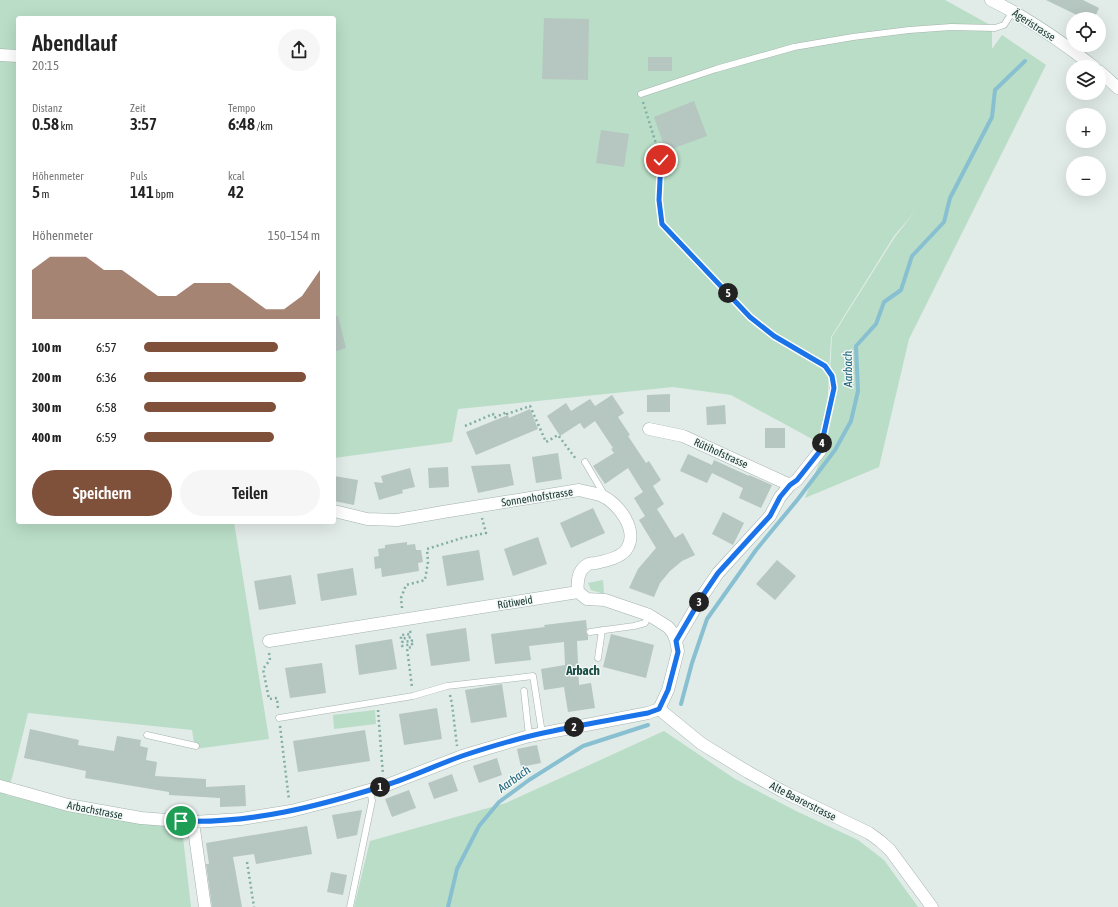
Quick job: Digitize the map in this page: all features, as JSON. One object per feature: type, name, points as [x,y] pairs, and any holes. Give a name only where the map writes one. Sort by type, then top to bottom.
[{"type":"street","name":"Ägeristrasse","points":[[991,0],[1013,11],[1085,60]]},
{"type":"street","points":[[0,56],[16,56]]},
{"type":"street","points":[[1106,77],[1118,88]]},
{"type":"street","name":"Rütihofstrasse","points":[[648,429],[683,436],[790,485]]},
{"type":"street","points":[[676,641],[703,595],[718,573],[770,516],[780,497],[790,485],[797,480],[820,451]]},
{"type":"street","name":"Sonnenhofstrasse","points":[[336,511],[367,519],[397,520],[579,490],[601,496],[618,508],[628,523],[631,539],[626,550],[614,558],[587,565],[580,572],[577,581],[578,592]]},
{"type":"street","points":[[578,592],[587,599],[604,600],[649,615],[668,627],[673,633],[678,652],[668,690],[659,709]]},
{"type":"street","name":"Rütiweid","points":[[269,641],[578,592]]},
{"type":"street","name":"Arbachstrasse","points":[[0,786],[68,805],[141,818],[193,822],[241,819],[290,811],[370,790],[462,756],[529,736],[648,713],[659,709]]},
{"type":"street","name":"Alte Baarerstrasse","points":[[659,709],[702,744],[748,772],[782,791],[869,833],[890,850],[932,907]]},
{"type":"street","points":[[193,822],[205,907]]},
{"type":"lane","points":[[641,94],[716,69],[794,47],[853,37],[909,30],[951,27],[995,28],[1004,25],[1013,11]]},
{"type":"lane","points":[[585,462],[608,501]]},
{"type":"lane","points":[[590,632],[645,623],[649,615]]},
{"type":"lane","points":[[598,658],[602,630]]},
{"type":"lane","points":[[279,718],[413,696],[447,686],[533,676],[542,734]]},
{"type":"lane","points":[[524,691],[529,736]]},
{"type":"lane","points":[[146,735],[196,746]]},
{"type":"lane","points":[[350,907],[372,801],[370,790]]},
{"type":"path","points":[[641,94],[661,160],[659,200],[662,224],[750,317],[774,336],[825,366],[832,376],[834,388],[820,451]]},
{"type":"path","points":[[465,426],[493,414],[494,418],[507,412],[507,414],[530,406],[546,442],[558,435]]},
{"type":"path","points":[[402,609],[402,598],[406,585],[425,580],[428,562],[427,549],[462,538],[486,533],[481,512]]},
{"type":"path","points":[[411,634],[401,635],[401,639],[411,637],[412,641],[402,642],[402,646],[412,644],[412,647],[407,648],[411,681]]},
{"type":"path","points":[[270,660],[264,669],[269,699],[277,698]]},
{"type":"path","points":[[452,704],[457,746]]},
{"type":"path","points":[[378,719],[383,774]]},
{"type":"path","points":[[281,738],[289,802]]},
{"type":"path","points":[[247,862],[254,907]]},
{"type":"green space","points":[[0,0],[945,0],[992,26],[992,49],[1002,35],[1046,65],[909,339],[879,467],[805,498],[826,446],[832,337],[895,237],[916,210],[894,236],[831,337],[825,446],[731,395],[673,387],[458,409],[452,442],[336,458],[336,16],[16,16],[16,524],[234,524],[269,739],[195,749],[192,730],[28,713],[12,778],[6,795],[84,814],[182,829],[191,907],[0,907]]},
{"type":"green space","points":[[603,580],[604,594],[591,590],[588,583]]},
{"type":"green space","points":[[375,710],[376,724],[334,729],[333,715]]},
{"type":"green space","points":[[664,731],[735,779],[796,811],[858,840],[884,860],[918,907],[354,907],[370,841],[506,803]]},
{"type":"building","points":[[1046,0],[1083,0],[1099,8],[1097,12],[1071,12]]},
{"type":"building","points":[[544,18],[589,19],[588,80],[542,79]]},
{"type":"building","points":[[648,57],[672,57],[672,71],[648,71]]},
{"type":"building","points":[[694,101],[707,136],[666,151],[654,117]]},
{"type":"building","points":[[601,130],[629,134],[624,167],[596,163]]},
{"type":"building","points":[[336,316],[338,316],[346,348],[336,351]]},
{"type":"building","points":[[670,394],[670,412],[647,412],[647,395]]},
{"type":"building","points":[[612,395],[624,413],[618,417],[630,435],[628,436],[646,463],[649,461],[661,480],[653,486],[664,504],[657,509],[675,538],[683,533],[695,555],[682,561],[670,571],[660,583],[654,597],[629,588],[638,569],[656,548],[639,520],[645,516],[634,498],[643,492],[628,468],[605,484],[593,466],[614,453],[611,449],[613,448],[595,421],[584,429],[580,423],[560,436],[547,416],[566,403],[571,411],[590,399],[595,406]]},
{"type":"building","points":[[725,405],[726,424],[707,425],[706,407]]},
{"type":"building","points":[[530,409],[538,429],[476,455],[466,432],[508,415],[509,418]]},
{"type":"building","points":[[765,428],[785,428],[785,448],[765,448]]},
{"type":"building","points":[[558,453],[562,479],[536,483],[532,457]]},
{"type":"building","points":[[688,454],[712,465],[714,460],[772,485],[761,508],[739,498],[743,488],[712,473],[707,483],[680,471]]},
{"type":"building","points":[[510,464],[514,485],[478,493],[471,466]]},
{"type":"building","points":[[448,467],[449,487],[429,488],[428,468]]},
{"type":"building","points":[[410,468],[415,487],[402,490],[403,493],[379,500],[374,482],[383,483],[381,476]]},
{"type":"building","points":[[336,476],[358,480],[354,505],[336,501]]},
{"type":"building","points":[[593,508],[605,533],[571,548],[560,523]]},
{"type":"building","points":[[723,512],[744,523],[733,545],[712,534]]},
{"type":"building","points":[[538,537],[547,564],[513,576],[504,549]]},
{"type":"building","points":[[407,542],[407,545],[415,544],[416,550],[421,550],[423,562],[418,563],[419,571],[382,577],[381,568],[375,569],[374,557],[379,556],[378,549],[385,548],[385,545]]},
{"type":"building","points":[[479,550],[484,580],[447,586],[442,556]]},
{"type":"building","points":[[777,560],[796,576],[775,600],[756,584]]},
{"type":"building","points":[[353,568],[357,595],[321,601],[317,574]]},
{"type":"building","points":[[291,575],[296,604],[259,610],[254,581]]},
{"type":"building","points":[[586,620],[588,640],[577,641],[579,685],[591,683],[595,708],[568,712],[564,687],[544,690],[541,669],[565,665],[564,642],[529,646],[531,660],[495,664],[491,634]]},
{"type":"building","points":[[466,628],[470,661],[431,666],[426,634]]},
{"type":"building","points":[[611,634],[654,645],[646,678],[603,667]]},
{"type":"building","points":[[392,639],[397,669],[359,675],[355,645]]},
{"type":"building","points":[[322,663],[326,693],[290,698],[285,668]]},
{"type":"building","points":[[502,684],[507,717],[471,723],[465,690]]},
{"type":"building","points":[[437,708],[442,739],[404,745],[399,714]]},
{"type":"building","points":[[30,729],[79,740],[78,745],[114,751],[117,736],[141,740],[140,746],[148,748],[146,760],[157,762],[155,776],[206,779],[206,787],[245,785],[246,806],[220,807],[220,798],[169,795],[169,792],[85,778],[86,771],[24,758]]},
{"type":"building","points":[[365,730],[370,761],[298,772],[293,741]]},
{"type":"building","points":[[537,745],[541,763],[521,767],[517,749]]},
{"type":"building","points":[[497,758],[502,775],[479,783],[473,766]]},
{"type":"building","points":[[452,774],[458,791],[434,799],[428,783]]},
{"type":"building","points":[[409,790],[416,808],[392,817],[385,799]]},
{"type":"building","points":[[362,810],[357,835],[337,839],[332,815]]},
{"type":"building","points":[[307,826],[312,854],[256,864],[254,854],[233,857],[242,907],[212,907],[206,864],[209,864],[206,843]]},
{"type":"building","points":[[331,872],[347,875],[343,895],[327,892]]},
{"type":"waterway","name":"Aarbach","points":[[681,704],[692,663],[707,619],[756,550],[798,499],[835,450],[851,421],[858,391],[856,346],[876,324],[884,302],[901,290],[912,256],[944,222],[950,198],[992,117],[995,90],[1025,61]]},
{"type":"waterway","name":"Aarbach","points":[[448,907],[457,869],[479,826],[499,802],[529,780],[583,746],[648,725]]},
{"type":"district","name":"Arbach","points":[[583,670]]},
{"type":"route","points":[[181,821],[193,822],[241,819],[290,811],[386,785],[462,756],[529,736],[648,713],[659,709],[668,690],[678,652],[676,641],[703,595],[718,573],[770,516],[780,497],[790,485],[797,480],[820,451],[834,388],[832,376],[825,366],[774,336],[750,317],[662,224],[659,200],[661,160]]}]
